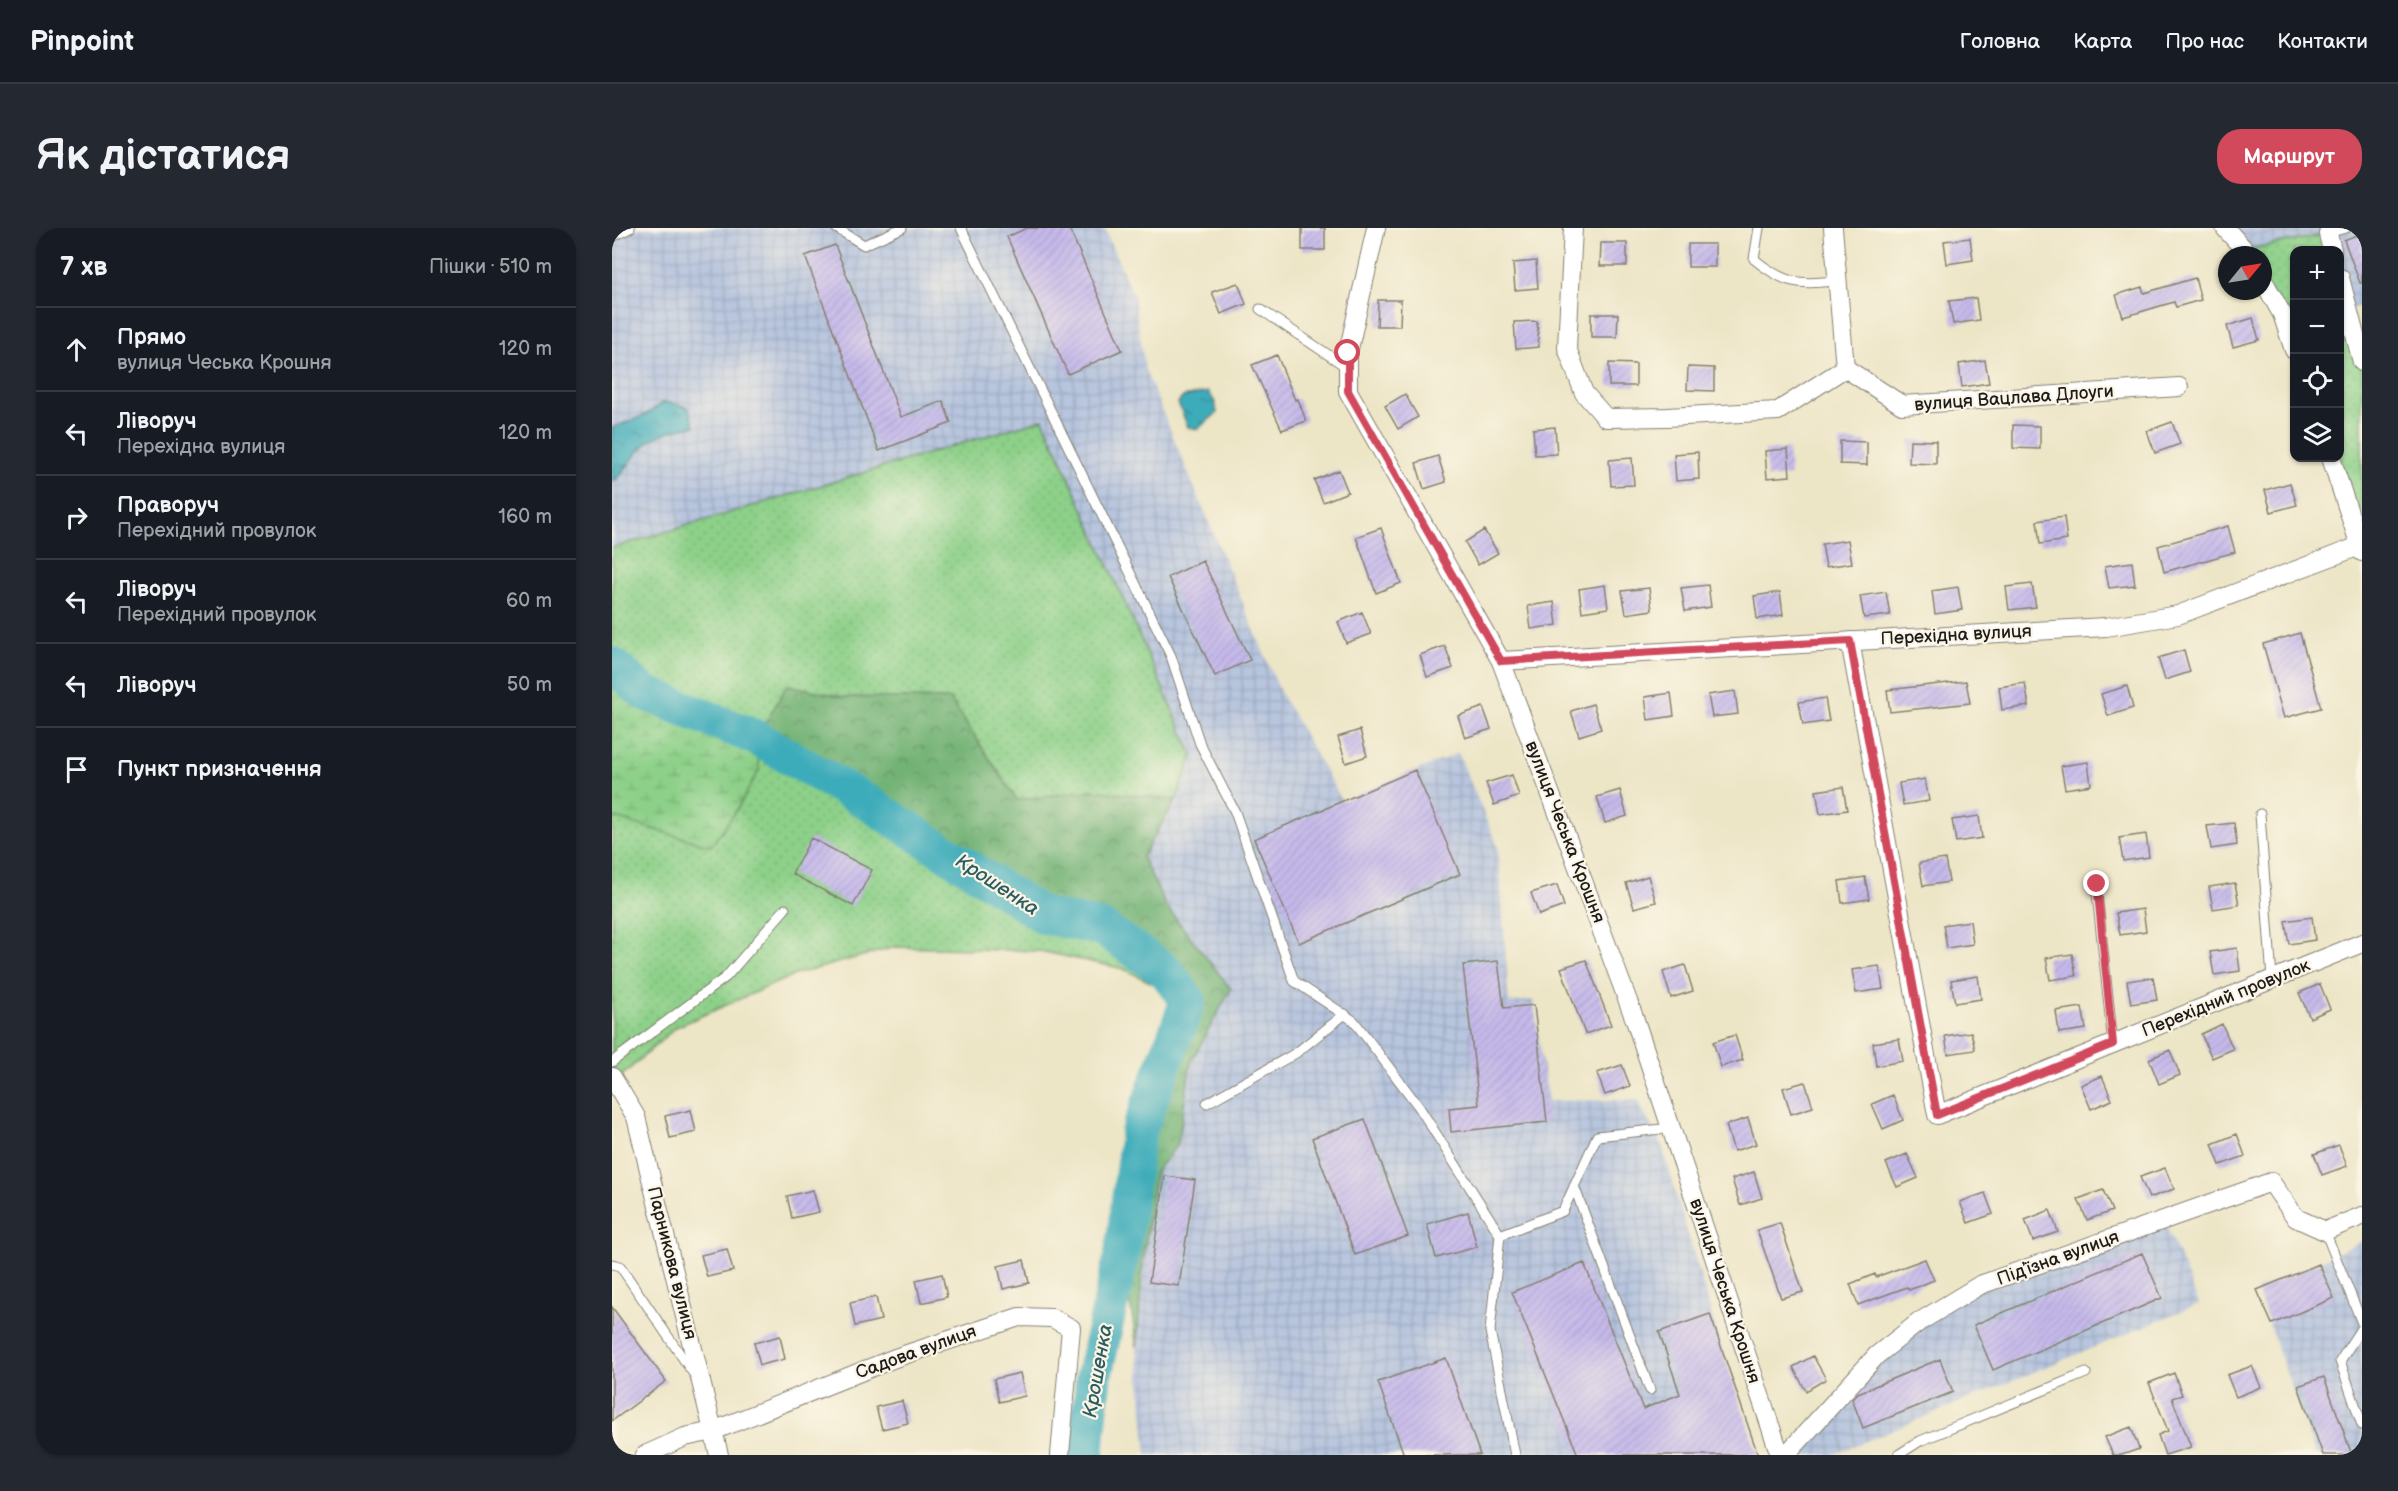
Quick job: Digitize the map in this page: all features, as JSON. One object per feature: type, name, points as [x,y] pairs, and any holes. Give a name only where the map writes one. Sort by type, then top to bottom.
[{"type":"street","name":"вулиця Чеська Крошня","points":[[1376,228],[1348,353],[1348,391],[1501,661],[1635,1020],[1780,1455]]},
{"type":"street","points":[[1573,228],[1567,348],[1584,393],[1606,418],[1778,411],[1845,368],[1833,228]]},
{"type":"street","points":[[2225,228],[2241,246]]},
{"type":"street","points":[[2344,293],[2362,362]]},
{"type":"street","points":[[2272,296],[2290,336]]},
{"type":"street","name":"вулиця Вацлава Длоуги","points":[[1845,368],[1902,405],[2179,387]]},
{"type":"street","points":[[2332,462],[2361,548]]},
{"type":"street","name":"Перехідна вулиця","points":[[1501,661],[2106,627],[2178,615],[2361,548]]},
{"type":"street","name":"Перехідний провулок","points":[[1850,641],[1937,1115],[2362,943]]},
{"type":"street","name":"Парникова вулиця","points":[[612,1077],[636,1118],[719,1455]]},
{"type":"street","name":"Підʼїзна вулиця","points":[[1786,1455],[1877,1355],[1918,1322],[1980,1286],[2271,1182],[2296,1218],[2325,1231]]},
{"type":"street","points":[[2325,1231],[2362,1215]]},
{"type":"street","name":"Садова вулиця","points":[[645,1455],[685,1437],[713,1431],[895,1358],[1020,1317],[1052,1318],[1071,1328],[1060,1455]]},
{"type":"lane","points":[[612,237],[630,228]]},
{"type":"lane","points":[[836,228],[864,245],[902,228]]},
{"type":"lane","points":[[961,228],[1171,656],[1200,744],[1235,812],[1294,981],[1354,1021],[1419,1107],[1500,1235],[1490,1331],[1515,1455]]},
{"type":"lane","points":[[1759,228],[1754,260],[1773,275],[1798,284],[1839,281]]},
{"type":"lane","points":[[2329,238],[2346,228]]},
{"type":"lane","points":[[1260,309],[1348,368]]},
{"type":"lane","points":[[2260,814],[2272,979]]},
{"type":"lane","points":[[2097,884],[2113,1044]]},
{"type":"lane","points":[[612,1062],[726,977],[785,909]]},
{"type":"lane","points":[[1207,1103],[1296,1053],[1345,1014]]},
{"type":"lane","points":[[1500,1235],[1563,1211],[1597,1136],[1671,1128]]},
{"type":"lane","points":[[1574,1186],[1650,1390]]},
{"type":"lane","points":[[2325,1231],[2362,1325],[2340,1361],[2362,1425]]},
{"type":"lane","points":[[612,1264],[620,1266],[701,1385]]},
{"type":"lane","points":[[1898,1455],[1920,1441],[2086,1373]]},
{"type":"shaded area","points":[[612,228],[1104,228],[1134,297],[1145,370],[1281,694],[1343,802],[1458,753],[1498,847],[1509,1003],[1533,1000],[1548,1101],[1637,1100],[1662,1146],[1753,1455],[1147,1455],[1137,1347],[1143,1260],[1156,1171],[1178,1144],[1191,1062],[1230,989],[1166,906],[1142,857],[1176,800],[1043,419],[612,548]]},
{"type":"shaded area","points":[[2225,228],[2362,228],[2362,305],[2348,310],[2344,294],[2344,246],[2290,246],[2290,250],[2272,250],[2272,246],[2242,246]]},
{"type":"shaded area","points":[[2164,1220],[2199,1304],[1832,1455],[1786,1455],[1877,1355],[1980,1285]]},
{"type":"shaded area","points":[[2362,1241],[2362,1455],[2316,1455],[2257,1291]]},
{"type":"green space","points":[[2328,234],[2331,246],[2290,246],[2290,341],[2272,300],[2272,246],[2266,246]]},
{"type":"green space","points":[[2344,293],[2362,362],[2362,552],[2341,462],[2344,462]]},
{"type":"green space","points":[[1043,419],[1193,756],[1176,800],[1092,790],[1017,800],[950,699],[843,697],[788,685],[867,802],[1044,916],[1102,928],[1166,971],[1188,1001],[1124,969],[1040,951],[895,947],[797,974],[676,1027],[616,1081],[612,1077],[612,548]]},
{"type":"green space","points":[[612,665],[645,693],[757,738],[759,770],[738,808],[711,846],[612,817]]},
{"type":"green space","points":[[787,685],[843,697],[950,699],[1017,800],[1092,790],[1176,800],[1142,857],[1166,906],[1231,989],[1191,1062],[1178,1144],[1156,1171],[1143,1260],[1137,1347],[1122,1254],[1138,1133],[1188,1001],[1166,971],[1102,928],[1044,916],[876,807],[757,738]]},
{"type":"water","points":[[1208,392],[1215,402],[1217,413],[1198,429],[1188,427],[1178,403],[1183,397]]},
{"type":"water","points":[[664,402],[688,407],[695,426],[669,432],[651,440],[641,448],[612,483],[612,428],[645,415]]},
{"type":"building","points":[[1027,228],[1069,228],[1122,350],[1068,374],[1007,237]]},
{"type":"building","points":[[1302,228],[1325,228],[1325,250],[1302,250]]},
{"type":"building","points":[[2362,233],[2362,283],[2360,283],[2344,240]]},
{"type":"building","points":[[1970,238],[1973,260],[1947,264],[1944,241]]},
{"type":"building","points":[[1601,243],[1627,243],[1627,266],[1600,266]]},
{"type":"building","points":[[1688,244],[1715,244],[1715,267],[1688,267]]},
{"type":"building","points":[[835,245],[901,417],[943,401],[951,423],[879,451],[805,256]]},
{"type":"building","points":[[1536,261],[1538,288],[1515,290],[1513,263]]},
{"type":"building","points":[[2195,278],[2201,300],[2176,307],[2174,302],[2123,317],[2116,295],[2142,287],[2144,293]]},
{"type":"building","points":[[1238,283],[1246,304],[1221,314],[1212,292]]},
{"type":"building","points":[[1976,298],[1979,320],[1953,324],[1949,301]]},
{"type":"building","points":[[1378,300],[1401,300],[1400,326],[1377,326]]},
{"type":"building","points":[[1591,314],[1618,314],[1617,337],[1591,337]]},
{"type":"building","points":[[2253,318],[2259,340],[2233,347],[2227,326]]},
{"type":"building","points":[[1537,321],[1539,347],[1516,349],[1514,322]]},
{"type":"building","points":[[1277,355],[1306,421],[1282,430],[1252,365]]},
{"type":"building","points":[[1985,360],[1989,383],[1962,387],[1959,364]]},
{"type":"building","points":[[1609,363],[1636,364],[1636,386],[1609,386]]},
{"type":"building","points":[[1688,367],[1714,368],[1714,391],[1687,390]]},
{"type":"building","points":[[1405,394],[1418,417],[1398,429],[1385,406]]},
{"type":"building","points":[[2172,422],[2180,444],[2155,453],[2147,431]]},
{"type":"building","points":[[2013,425],[2040,426],[2040,449],[2013,448]]},
{"type":"building","points":[[1555,427],[1557,454],[1535,455],[1533,429]]},
{"type":"building","points":[[1910,440],[1936,441],[1936,464],[1909,463]]},
{"type":"building","points":[[1840,441],[1867,442],[1867,465],[1840,464]]},
{"type":"building","points":[[1788,449],[1790,476],[1767,478],[1765,451]]},
{"type":"building","points":[[1698,452],[1699,479],[1676,481],[1674,454]]},
{"type":"building","points":[[1438,456],[1446,482],[1424,489],[1416,463]]},
{"type":"building","points":[[1632,458],[1634,485],[1611,486],[1609,460]]},
{"type":"building","points":[[1339,470],[1348,492],[1323,502],[1314,480]]},
{"type":"building","points":[[2290,483],[2297,505],[2271,512],[2265,490]]},
{"type":"building","points":[[2064,517],[2067,540],[2040,544],[2037,521]]},
{"type":"building","points":[[2228,526],[2235,552],[2164,572],[2158,546]]},
{"type":"building","points":[[1381,528],[1401,583],[1376,593],[1356,537]]},
{"type":"building","points":[[1484,530],[1498,553],[1478,565],[1465,542]]},
{"type":"building","points":[[1848,540],[1852,563],[1826,567],[1822,544]]},
{"type":"building","points":[[1203,561],[1250,660],[1215,676],[1168,577]]},
{"type":"building","points":[[2132,562],[2135,585],[2109,588],[2105,566]]},
{"type":"building","points":[[2032,584],[2036,607],[2009,610],[2006,587]]},
{"type":"building","points":[[1605,585],[1608,608],[1582,612],[1579,589]]},
{"type":"building","points":[[1708,585],[1711,607],[1685,611],[1681,588]]},
{"type":"building","points":[[1958,587],[1962,610],[1935,614],[1932,591]]},
{"type":"building","points":[[1649,588],[1652,610],[1626,614],[1622,591]]},
{"type":"building","points":[[1780,592],[1783,615],[1757,619],[1754,596]]},
{"type":"building","points":[[1886,592],[1890,615],[1864,618],[1860,596]]},
{"type":"building","points":[[1554,602],[1557,625],[1531,629],[1528,606]]},
{"type":"building","points":[[1362,612],[1371,634],[1346,643],[1338,622]]},
{"type":"building","points":[[2300,633],[2321,708],[2284,718],[2263,644]]},
{"type":"building","points":[[1445,646],[1453,668],[1427,677],[1420,655]]},
{"type":"building","points":[[2184,650],[2190,672],[2165,680],[2158,658]]},
{"type":"building","points":[[1966,681],[1970,703],[1890,712],[1887,690]]},
{"type":"building","points":[[2025,683],[2029,706],[2002,710],[1999,687]]},
{"type":"building","points":[[2127,686],[2133,708],[2108,716],[2101,694]]},
{"type":"building","points":[[1735,691],[1738,714],[1712,717],[1708,695]]},
{"type":"building","points":[[1671,693],[1674,716],[1648,720],[1645,697]]},
{"type":"building","points":[[1825,698],[1829,721],[1803,725],[1799,702]]},
{"type":"building","points":[[1593,704],[1601,729],[1579,736],[1571,711]]},
{"type":"building","points":[[1483,707],[1491,729],[1465,738],[1458,716]]},
{"type":"building","points":[[1360,730],[1367,756],[1346,763],[1338,737]]},
{"type":"building","points":[[2088,762],[2091,785],[2065,789],[2061,766]]},
{"type":"building","points":[[1415,770],[1460,874],[1299,943],[1254,839]]},
{"type":"building","points":[[1512,775],[1519,796],[1494,805],[1486,783]]},
{"type":"building","points":[[1925,779],[1929,801],[1903,805],[1899,783]]},
{"type":"building","points":[[1843,787],[1847,810],[1820,814],[1816,791]]},
{"type":"building","points":[[1620,790],[1627,816],[1605,823],[1597,797]]},
{"type":"building","points":[[1979,816],[1982,838],[1956,842],[1952,820]]},
{"type":"building","points":[[2234,823],[2237,845],[2211,849],[2207,826]]},
{"type":"building","points":[[2146,834],[2149,857],[2123,861],[2119,838]]},
{"type":"building","points":[[811,838],[872,870],[853,906],[792,874]]},
{"type":"building","points":[[1945,859],[1949,882],[1923,886],[1919,863]]},
{"type":"building","points":[[1648,876],[1656,902],[1634,908],[1626,883]]},
{"type":"building","points":[[1865,877],[1869,899],[1842,903],[1839,881]]},
{"type":"building","points":[[2235,883],[2239,905],[2213,909],[2209,887]]},
{"type":"building","points":[[1557,885],[1564,906],[1539,915],[1531,893]]},
{"type":"building","points":[[2143,909],[2146,931],[2120,935],[2116,913]]},
{"type":"building","points":[[2312,917],[2315,940],[2289,944],[2285,921]]},
{"type":"building","points":[[1970,921],[1973,944],[1947,948],[1943,925]]},
{"type":"building","points":[[2237,948],[2240,971],[2214,975],[2210,952]]},
{"type":"building","points":[[2072,954],[2076,976],[2050,980],[2046,958]]},
{"type":"building","points":[[1586,960],[1611,1025],[1585,1034],[1561,968]]},
{"type":"building","points":[[1498,961],[1504,1008],[1534,1005],[1547,1122],[1451,1132],[1449,1108],[1479,1105],[1463,965]]},
{"type":"building","points":[[1685,965],[1693,991],[1671,998],[1663,972]]},
{"type":"building","points":[[1879,966],[1883,989],[1856,993],[1852,970]]},
{"type":"building","points":[[1978,976],[1981,999],[1955,1003],[1951,980]]},
{"type":"building","points":[[2153,977],[2157,1000],[2131,1004],[2127,981]]},
{"type":"building","points":[[2320,984],[2330,1009],[2310,1018],[2299,993]]},
{"type":"building","points":[[2082,1007],[2086,1029],[2059,1033],[2056,1011]]},
{"type":"building","points":[[2222,1024],[2233,1049],[2212,1058],[2201,1034]]},
{"type":"building","points":[[1971,1032],[1975,1050],[1948,1054],[1945,1036]]},
{"type":"building","points":[[1735,1035],[1743,1060],[1721,1067],[1713,1042]]},
{"type":"building","points":[[1899,1039],[1903,1061],[1876,1066],[1873,1043]]},
{"type":"building","points":[[2170,1050],[2180,1075],[2159,1084],[2149,1059]]},
{"type":"building","points":[[1622,1065],[1630,1086],[1605,1095],[1597,1073]]},
{"type":"building","points":[[2102,1076],[2112,1100],[2091,1109],[2081,1085]]},
{"type":"building","points":[[1805,1082],[1813,1107],[1791,1114],[1783,1088]]},
{"type":"building","points":[[1893,1095],[1903,1120],[1883,1129],[1872,1104]]},
{"type":"building","points":[[691,1110],[696,1132],[670,1138],[665,1116]]},
{"type":"building","points":[[1748,1118],[1756,1144],[1734,1151],[1726,1125]]},
{"type":"building","points":[[1365,1119],[1408,1236],[1355,1255],[1312,1138]]},
{"type":"building","points":[[2237,1134],[2245,1156],[2220,1165],[2212,1144]]},
{"type":"building","points":[[2339,1145],[2347,1166],[2322,1175],[2314,1154]]},
{"type":"building","points":[[1907,1154],[1918,1178],[1897,1187],[1886,1163]]},
{"type":"building","points":[[2165,1168],[2174,1189],[2149,1198],[2140,1177]]},
{"type":"building","points":[[1754,1172],[1762,1198],[1740,1205],[1732,1179]]},
{"type":"building","points":[[1165,1176],[1195,1180],[1179,1286],[1149,1282]]},
{"type":"building","points":[[813,1190],[819,1212],[792,1218],[787,1196]]},
{"type":"building","points":[[2103,1190],[2112,1211],[2087,1220],[2078,1199]]},
{"type":"building","points":[[1985,1193],[1993,1214],[1968,1223],[1960,1202]]},
{"type":"building","points":[[2050,1210],[2058,1232],[2033,1241],[2025,1220]]},
{"type":"building","points":[[1468,1212],[1477,1247],[1436,1258],[1427,1224]]},
{"type":"building","points":[[1780,1223],[1803,1292],[1781,1298],[1757,1230]]},
{"type":"building","points":[[727,1249],[733,1271],[707,1277],[701,1255]]},
{"type":"building","points":[[2142,1253],[2162,1298],[1993,1370],[1974,1325]]},
{"type":"building","points":[[1925,1259],[1934,1280],[1858,1305],[1850,1284]]},
{"type":"building","points":[[1024,1260],[1029,1283],[1003,1289],[998,1266]]},
{"type":"building","points":[[1584,1263],[1643,1409],[1680,1394],[1659,1332],[1710,1314],[1758,1455],[1578,1455],[1512,1292]]},
{"type":"building","points":[[2319,1264],[2334,1298],[2272,1324],[2257,1290]]},
{"type":"building","points":[[942,1274],[947,1297],[921,1303],[916,1280]]},
{"type":"building","points":[[876,1297],[881,1320],[855,1326],[850,1303]]},
{"type":"building","points":[[612,1307],[666,1381],[612,1421]]},
{"type":"building","points":[[780,1336],[785,1359],[760,1365],[754,1343]]},
{"type":"building","points":[[1813,1356],[1826,1379],[1806,1391],[1793,1367]]},
{"type":"building","points":[[1446,1358],[1480,1455],[1404,1455],[1378,1382]]},
{"type":"building","points":[[1940,1359],[1953,1392],[1863,1428],[1852,1399],[1858,1393]]},
{"type":"building","points":[[2252,1366],[2261,1387],[2236,1397],[2227,1375]]},
{"type":"building","points":[[1020,1373],[1025,1396],[999,1402],[994,1379]]},
{"type":"building","points":[[2174,1373],[2182,1395],[2172,1398],[2191,1447],[2165,1455],[2158,1435],[2168,1431],[2149,1383]]},
{"type":"building","points":[[2324,1377],[2352,1455],[2323,1455],[2298,1386]]},
{"type":"building","points":[[902,1401],[908,1423],[882,1429],[876,1407]]},
{"type":"building","points":[[2131,1427],[2139,1449],[2122,1455],[2113,1455],[2105,1437]]},
{"type":"waterway","name":"Крошенка","points":[[612,665],[645,693],[757,738],[867,802],[1044,916],[1102,928],[1166,971],[1188,1001],[1138,1133],[1122,1254],[1093,1380],[1086,1455]]},
{"type":"route","points":[[1348,353],[1348,391],[1501,661],[1850,641],[1937,1115],[2113,1044],[2097,884]]}]
